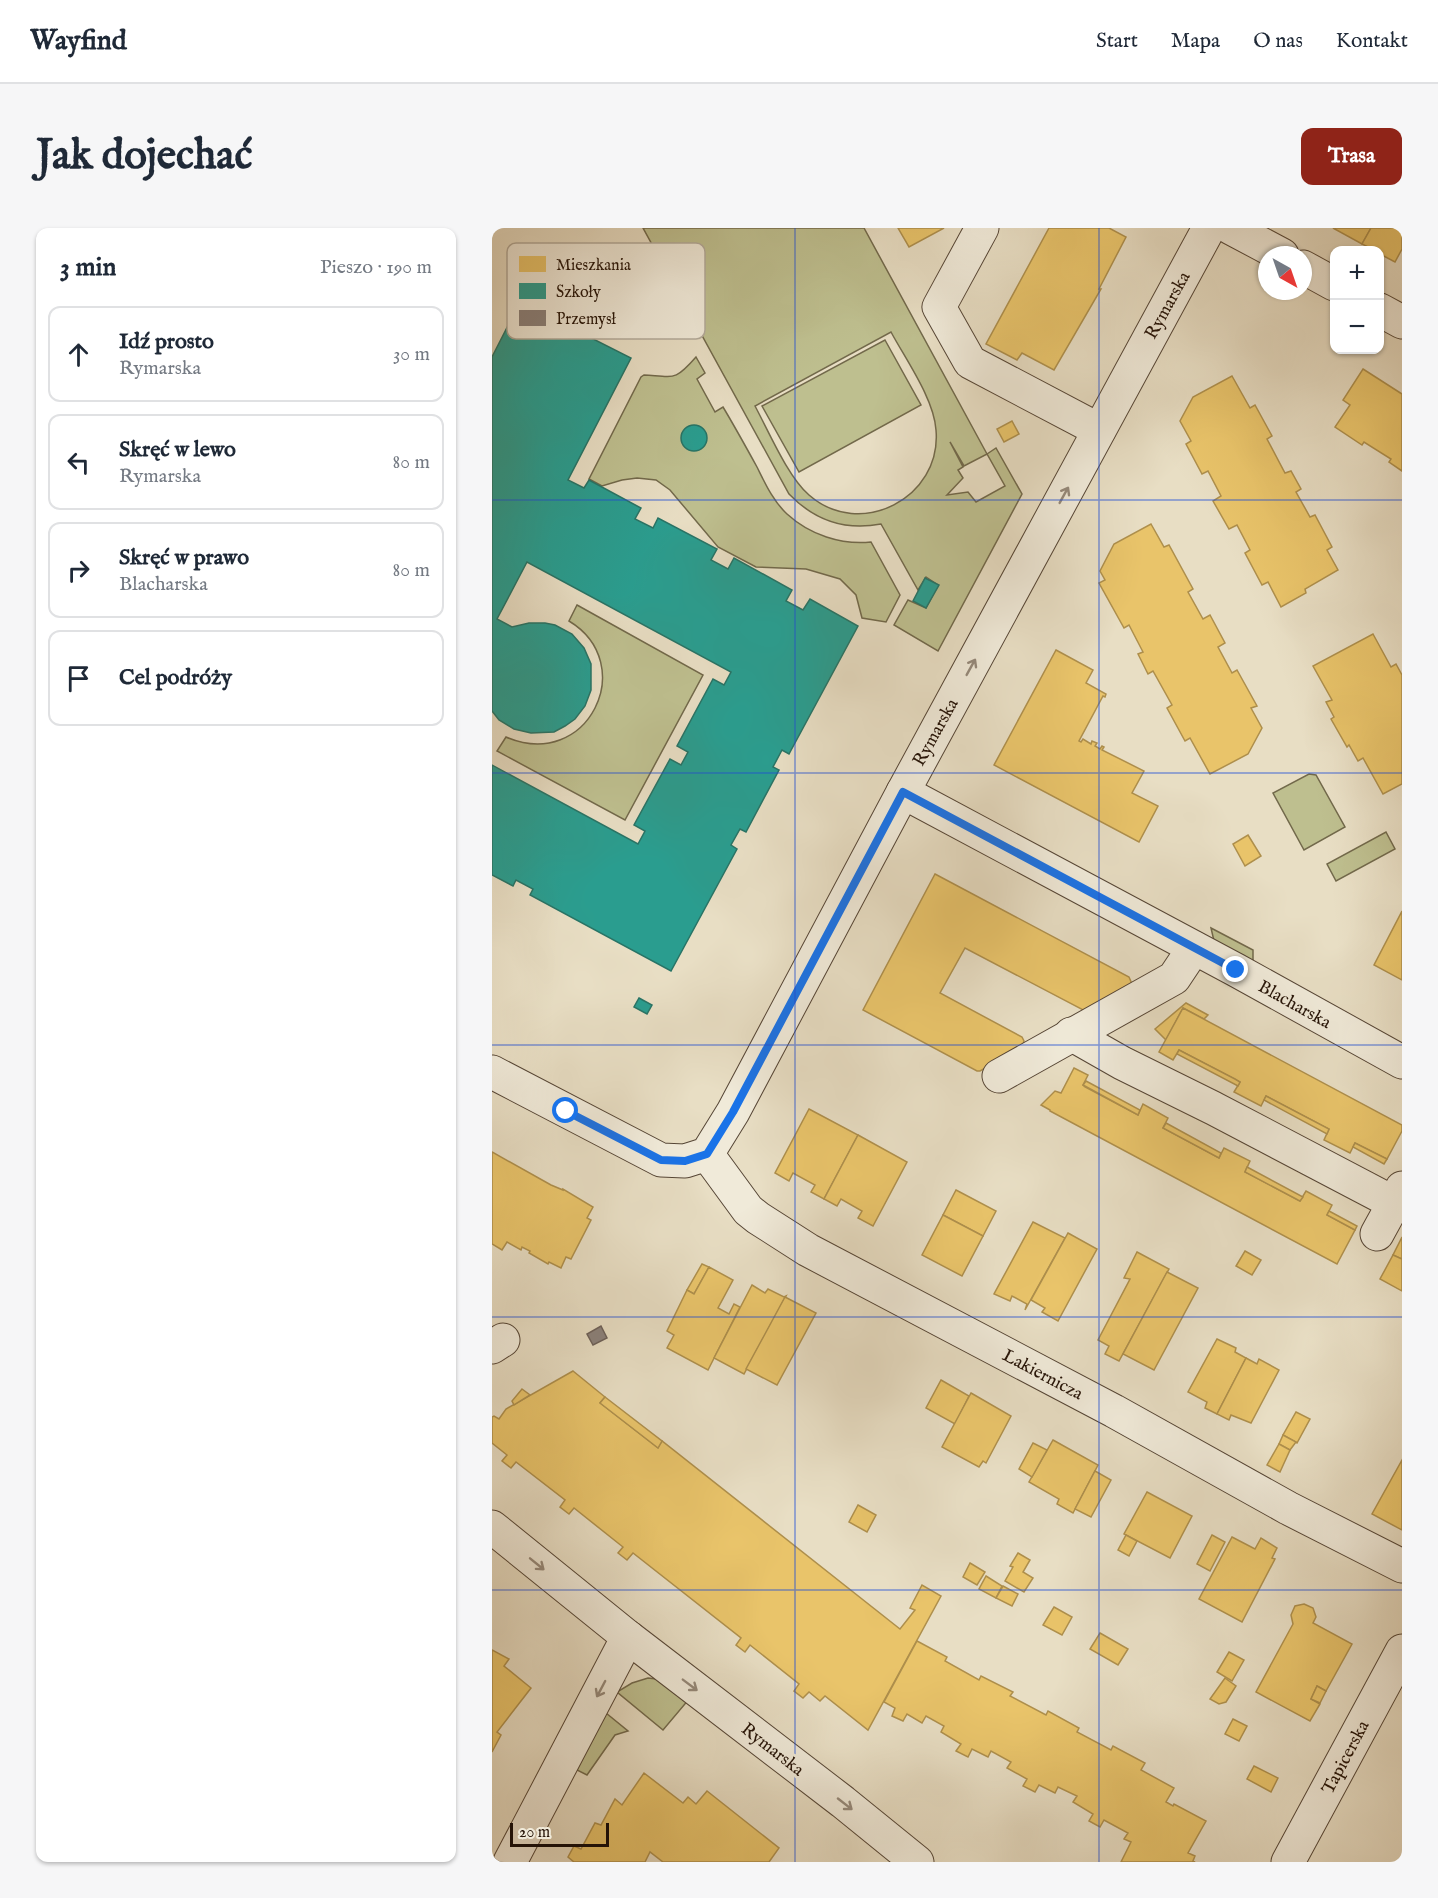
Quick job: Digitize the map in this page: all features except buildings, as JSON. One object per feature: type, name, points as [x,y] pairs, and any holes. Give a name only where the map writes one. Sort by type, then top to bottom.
[{"type":"street","points":[[982,228],[939,307],[970,362],[1099,430]]},
{"type":"street","name":"Rymarska","points":[[711,1160],[733,1112],[903,792],[1209,228]]},
{"type":"street","points":[[1231,228],[1265,246]]},
{"type":"street","points":[[1312,272],[1330,281]]},
{"type":"street","points":[[1384,312],[1402,322]]},
{"type":"street","name":"Blacharska","points":[[903,792],[1402,1062]]},
{"type":"street","points":[[999,1076],[1174,978],[1194,948]]},
{"type":"street","points":[[1071,1034],[1122,1063],[1213,1108],[1398,1195],[1377,1234]]},
{"type":"street","points":[[492,1072],[661,1160],[711,1160]]},
{"type":"street","name":"Lakiernicza","points":[[711,1160],[748,1210],[808,1250],[1114,1412],[1288,1508],[1402,1566]]},
{"type":"street","name":"Rymarska","points":[[492,1527],[628,1637],[917,1862]]},
{"type":"street","points":[[510,1862],[628,1637]]},
{"type":"street","name":"Tapicerska","points":[[1288,1862],[1402,1651]]},
{"type":"green space","points":[[643,228],[864,228],[987,454],[996,448],[1022,494],[938,651],[894,625],[908,600],[926,608],[938,585],[926,577],[918,590],[881,524],[855,526],[831,522],[799,503],[789,494],[704,339],[705,243],[651,243]],"holes":[[[891,332],[918,380],[934,418],[936,430],[934,454],[926,475],[912,492],[894,505],[873,512],[851,513],[829,508],[809,495],[779,454],[755,406]],[[950,442],[964,466],[987,454],[1005,486],[976,502],[968,492],[947,495],[963,478],[958,470],[963,467]]]},
{"type":"green space","points":[[885,340],[921,405],[799,472],[762,406]]},
{"type":"green space","points":[[696,357],[705,373],[697,379],[715,412],[723,407],[770,492],[782,509],[806,528],[826,537],[848,542],[871,542],[900,595],[886,622],[862,618],[856,595],[840,579],[806,569],[756,567],[718,547],[670,490],[656,480],[637,478],[602,486],[589,479],[641,377],[644,375],[674,376]]},
{"type":"green space","points":[[577,605],[703,675],[625,820],[497,751],[506,737],[535,744],[560,740],[581,727],[595,708],[602,686],[601,662],[590,640],[569,621]]},
{"type":"green space","points":[[1309,774],[1316,775],[1345,827],[1304,850],[1273,793]]},
{"type":"green space","points":[[1386,832],[1395,849],[1336,881],[1327,864]]},
{"type":"green space","points":[[1211,928],[1253,950],[1253,963],[1214,941]]},
{"type":"green space","points":[[648,1678],[665,1680],[690,1698],[663,1730],[617,1692],[632,1683]]},
{"type":"green space","points":[[606,1713],[628,1731],[615,1735],[587,1775],[575,1769]]},
{"type":"route","points":[[566,1111],[661,1160],[685,1161],[707,1154],[733,1112],[903,792],[1236,970]]}]
